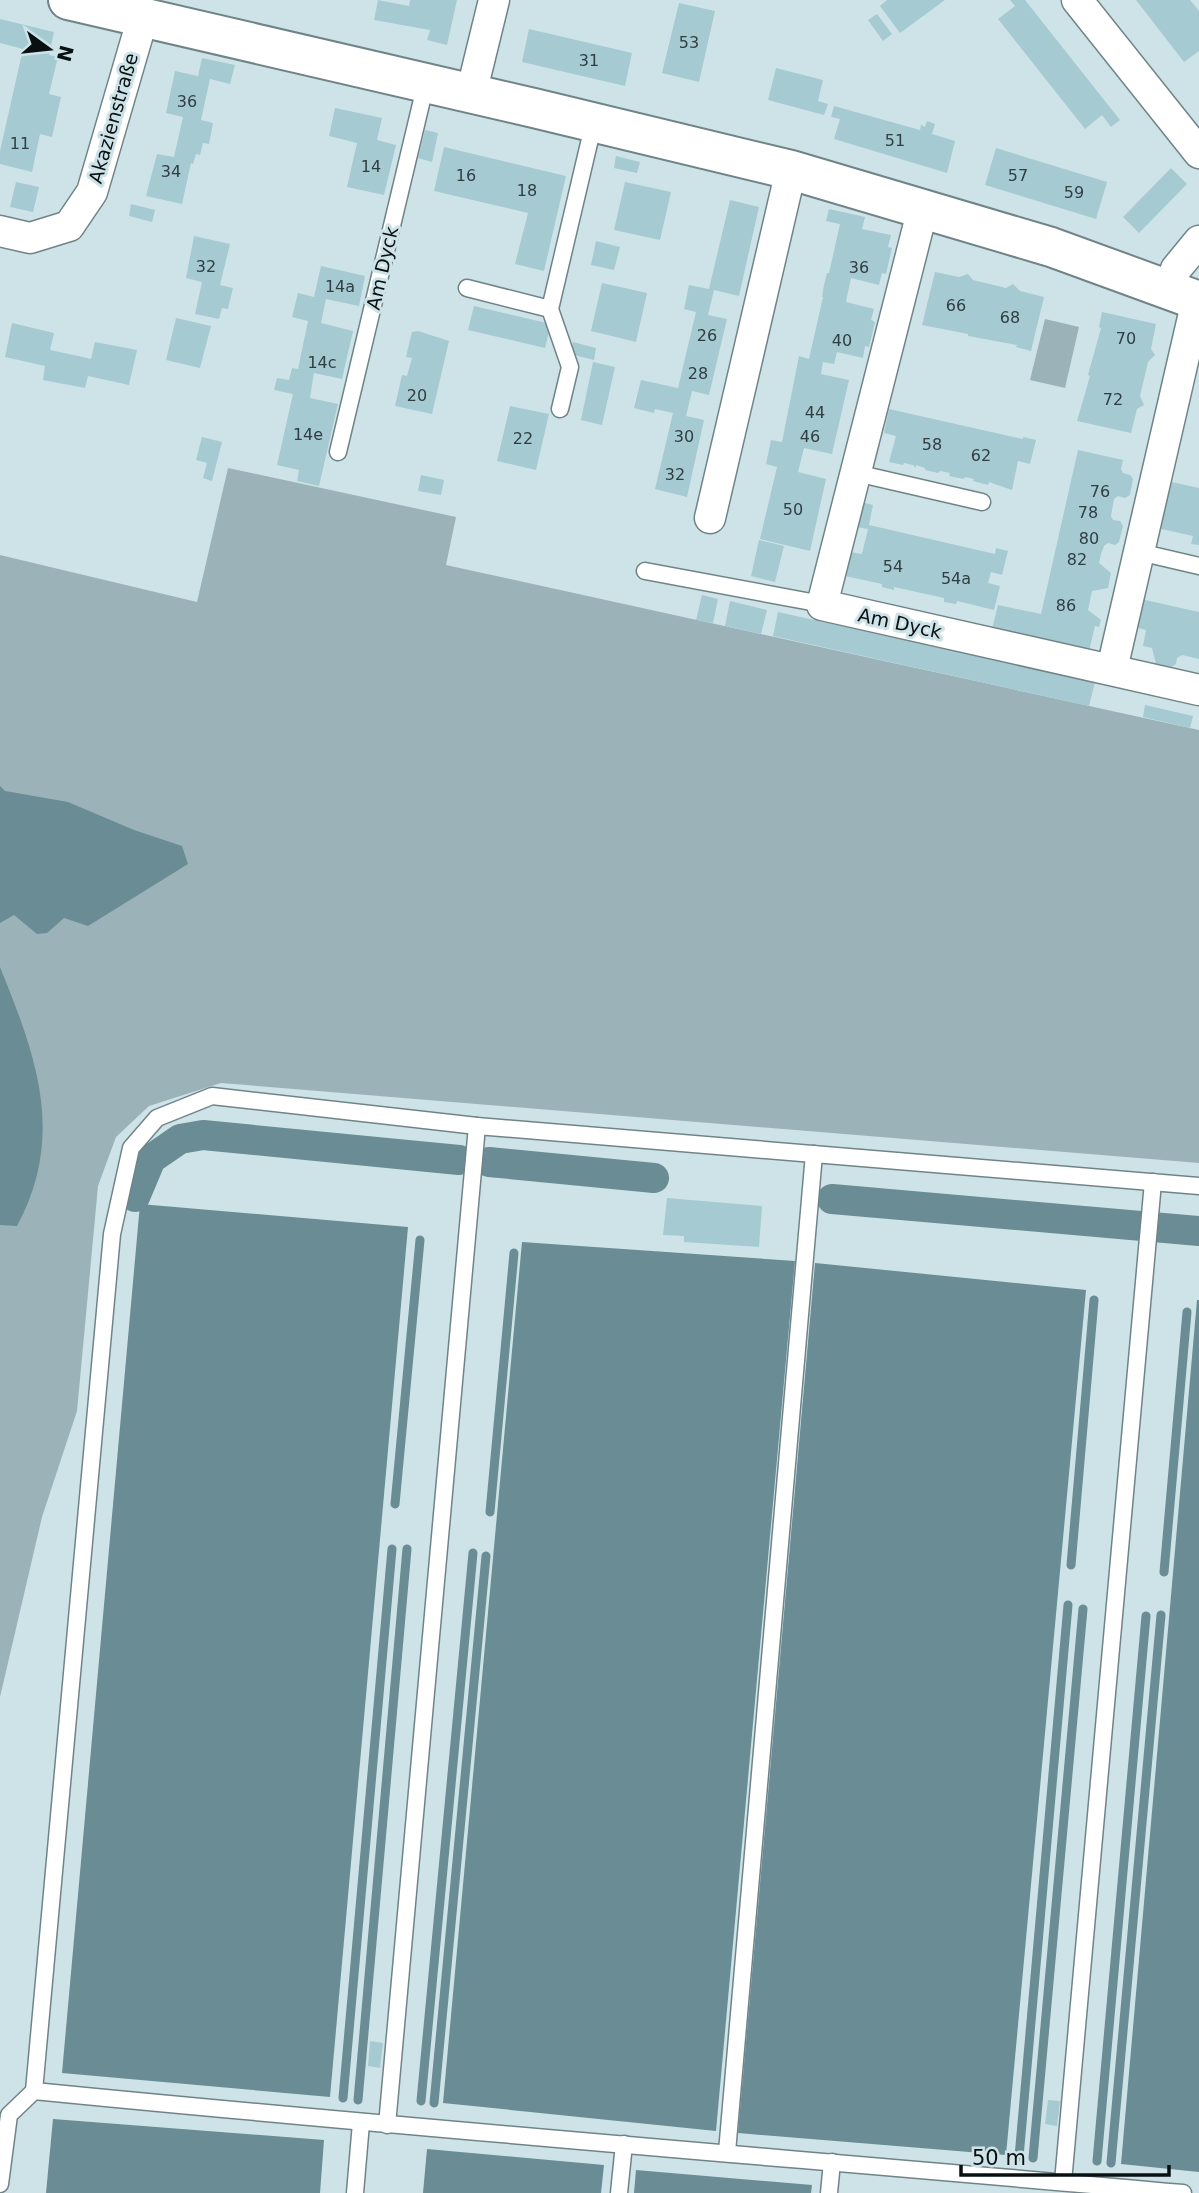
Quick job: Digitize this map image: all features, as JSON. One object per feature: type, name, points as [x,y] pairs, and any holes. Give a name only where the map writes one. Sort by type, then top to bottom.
[{"type":"main road","points":[[68,0],[791,170],[1051,247],[1188,297]]},
{"type":"street","points":[[471,94],[494,0]]},
{"type":"street","points":[[1077,0],[1199,153]]},
{"type":"street","name":"Akazienstraße","points":[[0,231],[30,237],[69,226],[92,192],[142,17]]},
{"type":"street","points":[[710,518],[791,170]]},
{"type":"street","points":[[822,604],[923,208]]},
{"type":"street","points":[[1112,669],[1139,552],[1188,297],[1176,269],[1199,242]]},
{"type":"street","name":"Am Dyck","points":[[822,604],[1199,690]]},
{"type":"lane","name":"Am Dyck","points":[[338,452],[426,83]]},
{"type":"lane","points":[[560,409],[570,368],[550,309],[594,122]]},
{"type":"lane","points":[[467,289],[550,309]]},
{"type":"lane","points":[[856,473],[982,502]]},
{"type":"lane","points":[[1139,552],[1199,566]]},
{"type":"lane","points":[[645,571],[822,604]]},
{"type":"lane","points":[[0,2184],[9,2115],[34,2091],[111,1234],[131,1148],[157,1118],[212,1096],[477,1126],[1199,1186]]},
{"type":"lane","points":[[387,2125],[477,1126]]},
{"type":"lane","points":[[727,2152],[814,1154]]},
{"type":"lane","points":[[1063,2182],[1153,1182]]},
{"type":"lane","points":[[34,2091],[361,2123],[1063,2182],[1090,2189],[1183,2193]]},
{"type":"lane","points":[[355,2193],[361,2123]]},
{"type":"lane","points":[[619,2193],[624,2144]]},
{"type":"lane","points":[[830,2193],[832,2162]]},
{"type":"shaded area","points":[[1045,319],[1079,327],[1065,388],[1030,380]]},
{"type":"shaded area","points":[[228,468],[456,517],[446,565],[1199,730],[1199,1163],[221,1083],[149,1106],[116,1137],[98,1186],[77,1411],[42,1517],[0,1697],[0,555],[197,602]]},
{"type":"shaded area","points":[[0,786],[5,791],[68,802],[134,830],[182,846],[188,864],[88,926],[64,918],[47,933],[37,934],[14,915],[0,923]]},
{"type":"shaded area","points":[[0,967],[34,1064],[43,1128],[40,1160],[32,1192],[17,1226],[0,1225]]},
{"type":"shaded area","points":[[140,1204],[408,1227],[330,2097],[62,2073]]},
{"type":"shaded area","points":[[522,1242],[795,1261],[716,2131],[443,2103]]},
{"type":"shaded area","points":[[815,1263],[1086,1290],[1006,2155],[738,2133]]},
{"type":"shaded area","points":[[1199,1300],[1199,2172],[1121,2164]]},
{"type":"shaded area","points":[[53,2119],[324,2140],[320,2193],[46,2193]]},
{"type":"shaded area","points":[[427,2149],[604,2165],[601,2193],[423,2193]]},
{"type":"shaded area","points":[[636,2170],[812,2185],[811,2193],[634,2193]]},
{"type":"building","points":[[378,0],[409,6],[410,0],[457,0],[447,45],[427,40],[430,30],[374,20]]},
{"type":"building","points":[[887,0],[945,0],[900,33],[880,6]]},
{"type":"building","points":[[1010,0],[1025,0],[1120,120],[1111,127],[1102,115],[1085,129],[998,19],[1015,6]]},
{"type":"building","points":[[1136,0],[1190,0],[1199,11],[1199,51],[1184,62]]},
{"type":"building","points":[[679,3],[715,11],[699,82],[662,73]]},
{"type":"building","points":[[877,14],[892,34],[883,41],[868,20]]},
{"type":"building","points":[[0,19],[54,32],[49,55],[58,57],[49,94],[61,97],[52,137],[40,134],[32,172],[0,164],[0,151],[23,49],[0,43]]},
{"type":"building","points":[[529,29],[632,53],[625,86],[522,62]]},
{"type":"building","points":[[202,58],[235,65],[230,84],[210,79],[201,120],[213,123],[209,144],[203,143],[200,155],[196,154],[193,164],[191,163],[182,204],[146,196],[157,154],[174,157],[183,117],[166,113],[175,71],[198,76]]},
{"type":"building","points":[[776,68],[823,80],[818,101],[828,104],[824,115],[768,100]]},
{"type":"building","points":[[834,106],[920,130],[921,125],[925,127],[927,121],[935,124],[932,134],[955,141],[947,173],[834,139],[840,119],[831,117]]},
{"type":"building","points":[[335,108],[382,118],[377,140],[396,145],[384,195],[347,187],[357,143],[329,136]]},
{"type":"building","points":[[425,130],[438,133],[432,162],[418,158]]},
{"type":"building","points":[[444,147],[566,176],[544,271],[515,264],[528,213],[434,191]]},
{"type":"building","points":[[996,148],[1107,182],[1096,219],[985,185]]},
{"type":"building","points":[[616,156],[640,162],[637,173],[614,168]]},
{"type":"building","points":[[1171,168],[1187,184],[1139,233],[1123,217]]},
{"type":"building","points":[[16,182],[39,187],[33,212],[10,207]]},
{"type":"building","points":[[625,182],[671,192],[660,240],[614,230]]},
{"type":"building","points":[[730,200],[759,207],[739,296],[714,290],[708,315],[727,319],[709,395],[692,391],[686,416],[704,420],[687,497],[655,489],[673,413],[655,409],[654,413],[634,408],[641,380],[678,388],[696,312],[684,309],[689,285],[709,289]]},
{"type":"building","points":[[131,204],[155,210],[152,222],[129,216]]},
{"type":"building","points":[[829,209],[865,217],[862,229],[891,235],[888,247],[892,248],[886,274],[882,273],[879,285],[851,278],[846,302],[874,309],[871,320],[875,322],[869,347],[865,346],[863,358],[837,352],[834,364],[823,362],[821,374],[849,380],[832,454],[804,448],[798,472],[826,479],[810,551],[760,539],[777,467],[766,464],[771,440],[782,442],[799,356],[809,359],[840,224],[826,221]]},
{"type":"building","points":[[194,236],[230,244],[220,285],[233,288],[228,309],[222,308],[219,319],[195,314],[202,282],[186,278]]},
{"type":"building","points":[[596,241],[620,247],[614,270],[591,265]]},
{"type":"building","points":[[321,266],[365,276],[359,306],[326,299],[321,323],[353,331],[342,379],[314,373],[310,398],[338,404],[319,486],[297,481],[299,470],[277,465],[293,394],[274,390],[277,378],[289,380],[292,368],[298,369],[308,321],[292,317],[298,293],[314,297]]},
{"type":"building","points":[[935,272],[959,277],[968,274],[973,280],[1006,288],[1013,284],[1020,291],[1044,297],[1031,351],[1016,347],[1017,345],[922,325]]},
{"type":"building","points":[[602,283],[647,293],[636,342],[591,331]]},
{"type":"building","points":[[474,306],[551,324],[545,348],[468,330]]},
{"type":"building","points":[[1102,312],[1156,324],[1151,349],[1155,355],[1148,362],[1140,396],[1144,405],[1137,409],[1131,433],[1077,421],[1090,376],[1088,375],[1101,328]]},
{"type":"building","points":[[176,318],[211,326],[200,368],[166,360]]},
{"type":"building","points":[[12,323],[54,333],[50,350],[91,359],[95,342],[137,350],[129,385],[88,376],[85,388],[43,380],[45,366],[5,357]]},
{"type":"building","points":[[418,331],[449,341],[432,414],[395,406],[402,375],[407,376],[412,358],[406,357],[412,332]]},
{"type":"building","points":[[573,342],[596,348],[594,360],[570,354]]},
{"type":"building","points":[[593,362],[615,367],[602,425],[581,420]]},
{"type":"building","points":[[510,406],[549,414],[536,470],[497,461]]},
{"type":"building","points":[[889,409],[1036,440],[1030,464],[1018,461],[1012,490],[989,482],[988,485],[973,481],[974,479],[949,476],[950,473],[925,470],[916,465],[916,468],[904,463],[889,462],[896,436],[884,433]]},
{"type":"building","points":[[202,437],[222,442],[212,481],[203,478],[207,463],[196,460]]},
{"type":"building","points":[[1078,450],[1123,460],[1123,473],[1133,479],[1130,495],[1114,499],[1111,516],[1123,526],[1119,542],[1115,545],[1108,543],[1101,554],[1099,563],[1111,573],[1108,588],[1092,591],[1088,610],[1101,620],[1099,627],[1095,626],[1089,651],[992,629],[998,605],[1041,614]]},
{"type":"building","points":[[421,475],[444,480],[441,495],[418,491]]},
{"type":"building","points":[[1167,481],[1199,488],[1199,545],[1191,544],[1193,536],[1157,528]]},
{"type":"building","points":[[861,502],[873,505],[869,525],[995,554],[996,548],[1008,551],[1002,575],[991,572],[988,583],[1000,586],[994,610],[957,601],[956,604],[944,602],[944,598],[894,587],[894,590],[882,587],[882,584],[845,576],[850,552],[862,554],[868,529],[856,527]]},
{"type":"building","points":[[759,540],[784,546],[775,582],[751,576]]},
{"type":"building","points":[[702,595],[718,599],[713,623],[696,620]]},
{"type":"building","points":[[1141,599],[1199,612],[1199,659],[1182,655],[1171,667],[1156,664],[1152,648],[1143,646],[1146,630],[1134,627]]},
{"type":"building","points":[[730,601],[767,610],[761,634],[725,626]]},
{"type":"building","points":[[778,612],[1095,682],[1089,706],[773,636]]},
{"type":"building","points":[[1145,705],[1193,716],[1190,728],[1143,717]]},
{"type":"building","points":[[667,1198],[762,1206],[759,1247],[684,1242],[684,1236],[663,1235]]},
{"type":"building","points":[[370,2041],[383,2043],[380,2068],[368,2066]]},
{"type":"building","points":[[1048,2100],[1060,2101],[1057,2126],[1045,2124]]},
{"type":"waterway","points":[[135,1197],[151,1159],[180,1139],[203,1135],[459,1160]]},
{"type":"waterway","points":[[489,1162],[654,1178]]},
{"type":"waterway","points":[[832,1199],[1199,1231]]},
{"type":"waterway","points":[[395,1504],[420,1240]]},
{"type":"waterway","points":[[490,1512],[514,1253]]},
{"type":"waterway","points":[[1071,1565],[1094,1300]]},
{"type":"waterway","points":[[1164,1572],[1187,1312]]},
{"type":"waterway","points":[[343,2098],[392,1549]]},
{"type":"waterway","points":[[358,2100],[407,1549]]},
{"type":"waterway","points":[[421,2101],[473,1553]]},
{"type":"waterway","points":[[434,2103],[486,1556]]},
{"type":"waterway","points":[[1019,2157],[1068,1605]]},
{"type":"waterway","points":[[1033,2158],[1083,1609]]},
{"type":"waterway","points":[[1111,2163],[1161,1615]]},
{"type":"waterway","points":[[1097,2161],[1146,1616]]}]
